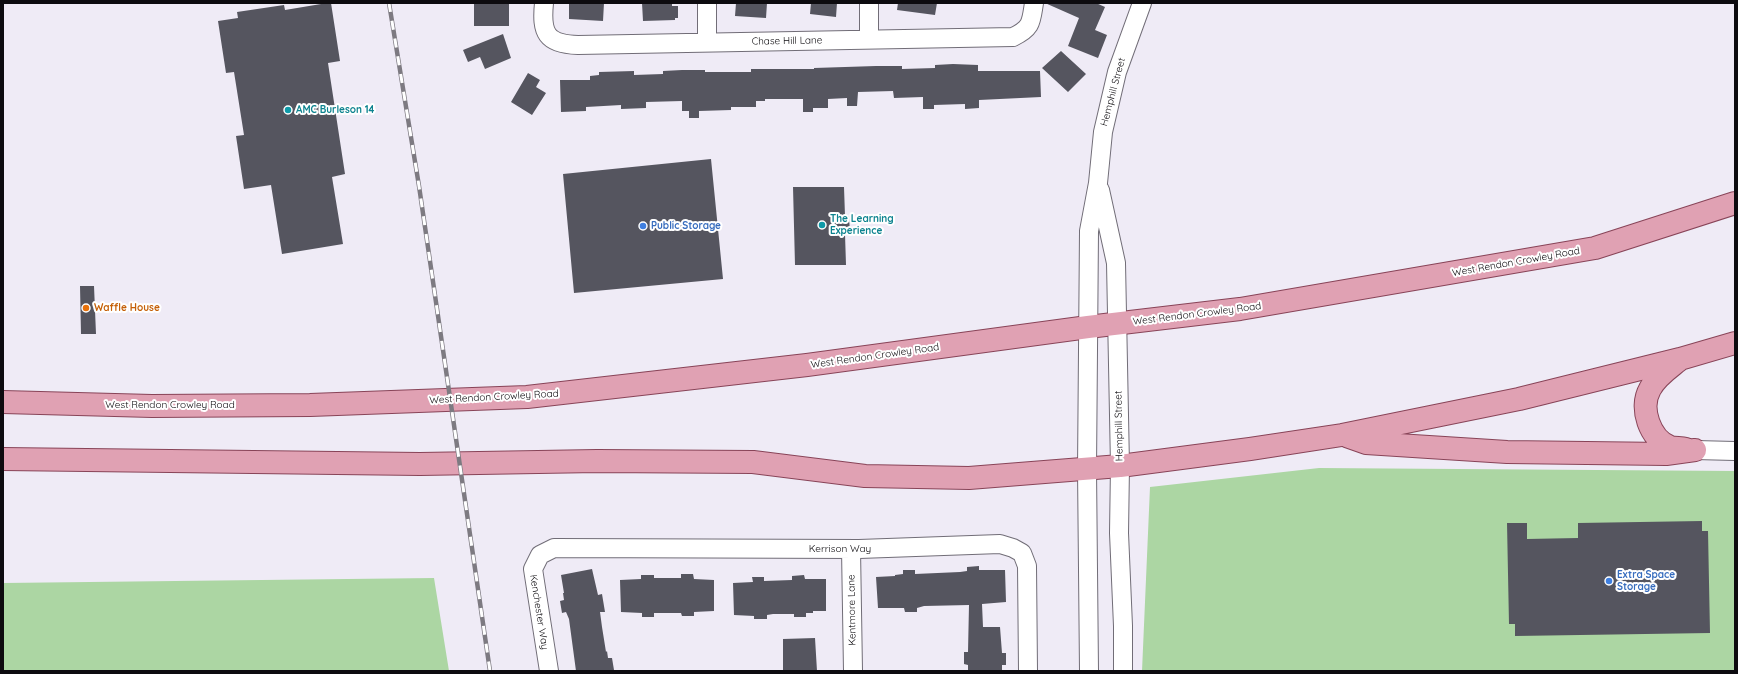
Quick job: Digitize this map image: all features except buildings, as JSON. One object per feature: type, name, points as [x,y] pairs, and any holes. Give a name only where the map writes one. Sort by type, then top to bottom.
[{"type":"main road","name":"West Rendon Crowley Road","points":[[3,402],[152,406],[302,405],[526,397],[807,365],[1088,327],[1240,309],[1595,248],[1735,202]]},
{"type":"main road","points":[[3,459],[420,464],[597,461],[753,462],[865,476],[969,478],[1120,466],[1250,450],[1342,435],[1519,399],[1680,359],[1735,343]]},
{"type":"main road","points":[[1680,359],[1660,376],[1650,389],[1647,399],[1647,418],[1650,428],[1658,438],[1670,447],[1695,450]]},
{"type":"main road","points":[[1342,435],[1366,443],[1507,452],[1666,454],[1695,450]]},
{"type":"street","name":"Chase Hill Lane","points":[[544,3],[543,23],[550,38],[556,42],[564,44],[1007,37],[1024,32],[1028,28],[1031,21],[1034,3]]},
{"type":"street","points":[[707,3],[707,42]]},
{"type":"street","points":[[869,3],[870,39]]},
{"type":"street","name":"Hemphill Street","points":[[1089,671],[1087,469],[1089,231],[1098,183],[1103,132],[1117,72],[1142,3]]},
{"type":"street","name":"Hemphill Street","points":[[1098,183],[1116,263],[1120,466],[1119,534],[1123,626],[1123,671]]},
{"type":"street","points":[[1695,450],[1735,451]]},
{"type":"street","name":"Kerrison Way","points":[[540,555],[554,548],[570,547],[851,549],[1000,544],[1013,548],[1022,553],[1026,566],[1028,671]]},
{"type":"street","name":"Kentmore Lane","points":[[851,549],[853,671]]},
{"type":"street","name":"Kenchester Way","points":[[540,555],[533,569],[548,671]]},
{"type":"green space","points":[[1319,468],[1735,471],[1735,671],[1142,671],[1150,487]]},
{"type":"green space","points":[[434,578],[449,671],[3,671],[3,583]]},
{"type":"railway","points":[[389,3],[419,186],[490,671]]},
{"type":"place","name":"AMC Burleson 14","points":[[288,110]]},
{"type":"place","name":"The Learning Experience","points":[[822,225]]},
{"type":"place","name":"Public Storage","points":[[643,226]]},
{"type":"place","name":"Waffle House","points":[[86,308]]},
{"type":"place","name":"Extra Space Storage","points":[[1609,581]]}]
